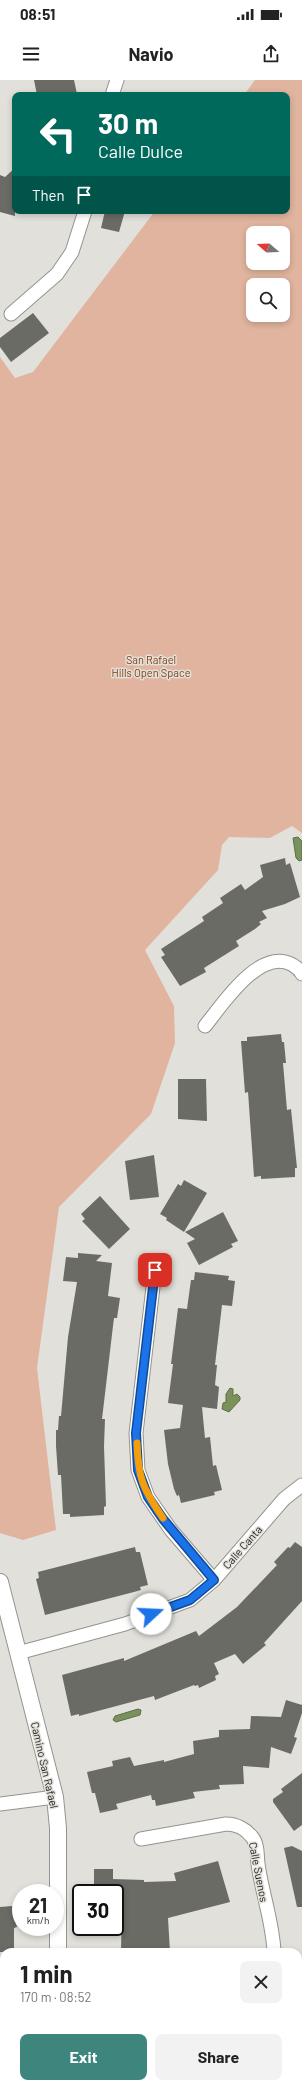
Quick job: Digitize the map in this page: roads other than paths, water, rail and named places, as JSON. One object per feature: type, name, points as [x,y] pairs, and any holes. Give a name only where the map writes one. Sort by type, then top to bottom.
[{"type":"street","points":[[113,92],[117,80]]},
{"type":"street","points":[[11,314],[57,274],[72,252],[84,214]]},
{"type":"street","points":[[205,1026],[242,980],[267,963],[286,962],[299,968],[302,974]]},
{"type":"street","points":[[155,1270],[136,1433],[138,1470],[148,1497],[167,1525],[214,1580]]},
{"type":"street","name":"Calle Canta","points":[[18,1653],[125,1624],[190,1600],[214,1580],[284,1499],[302,1485]]},
{"type":"street","name":"Camino San Rafael","points":[[0,1582],[55,1797],[58,1836],[58,1948]]},
{"type":"street","points":[[0,1804],[55,1797]]},
{"type":"street","name":"Calle Suenos","points":[[141,1839],[226,1824],[232,1824],[246,1831],[252,1836],[256,1848],[262,1893],[273,1948]]},
{"type":"park label","name":"San Rafael Hills Open Space","points":[[151,665]]}]
